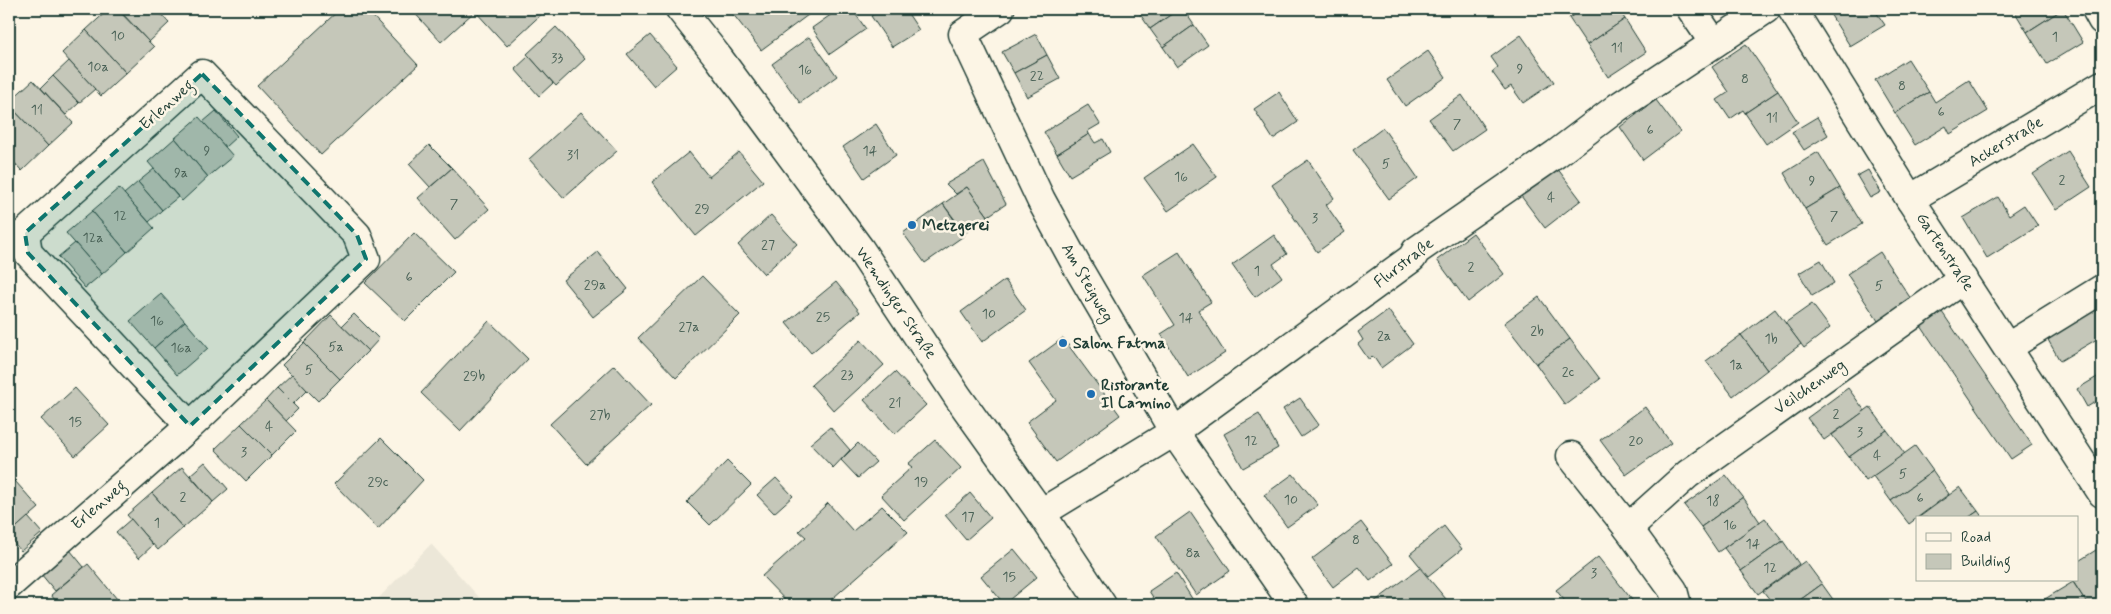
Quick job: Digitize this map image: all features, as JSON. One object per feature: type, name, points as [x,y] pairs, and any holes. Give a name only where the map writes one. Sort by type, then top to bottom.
[{"type":"street","name":"Wemdinger Straße","points":[[680,9],[718,56],[860,249],[958,397],[1041,514],[1102,605]]},
{"type":"street","name":"Am Steigweg","points":[[1000,9],[963,34],[1041,200],[1174,432],[1294,605]]},
{"type":"street","points":[[1691,9],[1714,43]]},
{"type":"street","name":"Flurstraße","points":[[1041,514],[1174,432],[1398,269],[1412,258],[1416,250],[1542,164],[1618,107],[1766,9]]},
{"type":"street","name":"Gartenstraße","points":[[1792,9],[1910,199],[2102,493]]},
{"type":"street","points":[[2096,9],[2102,20]]},
{"type":"street","name":"Erlenweg","points":[[9,585],[190,426],[366,259],[357,235],[202,74],[25,233],[28,253],[190,426]]},
{"type":"street","name":"Ackerstraße","points":[[1910,199],[2102,85]]},
{"type":"street","name":"Veilchenweg","points":[[1628,528],[1688,474],[1963,279]]},
{"type":"street","points":[[2008,347],[2102,289]]},
{"type":"street","points":[[1571,456],[1628,528],[1673,590],[1677,605]]},
{"type":"highlighted area","points":[[202,74],[357,235],[366,259],[190,426],[28,253],[25,233]]},
{"type":"shaded area","points":[[431,544],[486,605],[372,605]]},
{"type":"building","points":[[109,9],[117,9],[154,47],[126,73],[86,30]]},
{"type":"building","points":[[126,9],[156,9],[169,23],[149,42],[122,13]]},
{"type":"building","points":[[340,9],[366,9],[418,65],[321,155],[257,86]]},
{"type":"building","points":[[411,9],[547,9],[507,46],[475,11],[441,42]]},
{"type":"building","points":[[729,9],[810,9],[812,12],[761,50]]},
{"type":"building","points":[[839,9],[852,9],[866,29],[830,54],[812,28]]},
{"type":"building","points":[[882,9],[905,9],[919,30],[892,47],[871,16]]},
{"type":"building","points":[[1141,9],[1179,9],[1150,29],[1138,11]]},
{"type":"building","points":[[1179,9],[1183,9],[1194,25],[1163,47],[1150,29]]},
{"type":"building","points":[[1583,9],[1618,9],[1625,19],[1587,45],[1569,18]]},
{"type":"building","points":[[1827,9],[1874,9],[1885,25],[1850,46]]},
{"type":"building","points":[[2013,9],[2063,9],[2027,32]]},
{"type":"building","points":[[2063,9],[2083,42],[2047,64],[2027,32]]},
{"type":"building","points":[[1625,19],[1646,52],[1608,77],[1587,45]]},
{"type":"building","points":[[1194,25],[1208,45],[1177,67],[1163,47]]},
{"type":"building","points":[[556,27],[585,59],[556,86],[527,54]]},
{"type":"building","points":[[86,30],[126,73],[101,96],[62,53]]},
{"type":"building","points":[[1036,34],[1047,55],[1014,73],[1002,52]]},
{"type":"building","points":[[650,35],[677,66],[654,86],[627,54]]},
{"type":"building","points":[[1521,35],[1554,82],[1523,103],[1511,86],[1505,90],[1492,72],[1498,67],[1491,57]]},
{"type":"building","points":[[809,37],[837,76],[800,103],[772,64]]},
{"type":"building","points":[[1746,44],[1778,91],[1745,113],[1743,110],[1730,119],[1717,100],[1729,92],[1712,67]]},
{"type":"building","points":[[1428,51],[1446,77],[1405,106],[1387,80]]},
{"type":"building","points":[[1047,55],[1060,79],[1027,97],[1014,73]]},
{"type":"building","points":[[529,56],[553,83],[539,96],[515,69]]},
{"type":"building","points":[[1908,59],[1929,92],[1895,113],[1875,80]]},
{"type":"building","points":[[69,61],[95,89],[79,103],[53,76]]},
{"type":"building","points":[[53,76],[79,103],[66,115],[41,88]]},
{"type":"building","points":[[33,80],[73,123],[48,146],[9,105],[9,102]]},
{"type":"building","points":[[1969,80],[1988,111],[1950,134],[1946,126],[1915,145],[1895,113],[1929,92],[1935,102]]},
{"type":"building","points":[[1778,91],[1798,122],[1766,144],[1745,113]]},
{"type":"building","points":[[1279,92],[1298,122],[1273,139],[1254,109]]},
{"type":"building","points":[[1462,95],[1485,129],[1453,151],[1429,119]]},
{"type":"building","points":[[1656,100],[1680,132],[1643,160],[1620,127]]},
{"type":"building","points":[[9,105],[48,146],[22,171],[9,157]]},
{"type":"building","points":[[1088,105],[1100,124],[1088,131],[1089,134],[1057,154],[1044,132]]},
{"type":"building","points":[[216,111],[237,136],[225,147],[203,122]]},
{"type":"building","points":[[581,112],[617,151],[564,198],[529,159]]},
{"type":"building","points":[[199,117],[233,156],[208,177],[175,138]]},
{"type":"building","points":[[1817,117],[1828,135],[1804,150],[1792,132]]},
{"type":"building","points":[[876,124],[896,155],[864,178],[843,147]]},
{"type":"building","points":[[1383,128],[1418,178],[1389,199],[1353,150]]},
{"type":"building","points":[[1089,134],[1095,143],[1103,139],[1110,152],[1070,176],[1057,154]]},
{"type":"building","points":[[175,138],[208,177],[182,201],[148,162]]},
{"type":"building","points":[[1193,144],[1217,177],[1168,211],[1144,178]]},
{"type":"building","points":[[429,145],[452,168],[430,187],[409,164]]},
{"type":"building","points":[[2068,151],[2091,187],[2056,210],[2033,174]]},
{"type":"building","points":[[689,152],[709,177],[739,152],[763,181],[696,236],[652,182]]},
{"type":"building","points":[[1818,152],[1840,188],[1805,209],[1784,173]]},
{"type":"building","points":[[9,157],[17,166],[9,173]]},
{"type":"building","points":[[1308,160],[1334,198],[1326,205],[1345,232],[1317,252],[1272,185]]},
{"type":"building","points":[[984,162],[1006,204],[988,216],[967,187],[956,194],[946,184]]},
{"type":"building","points":[[452,168],[489,209],[455,240],[418,198]]},
{"type":"building","points":[[1557,168],[1581,200],[1545,228],[1521,196]]},
{"type":"building","points":[[154,169],[178,197],[162,210],[138,182]]},
{"type":"building","points":[[1868,170],[1881,192],[1870,198],[1857,176]]},
{"type":"building","points":[[138,182],[162,210],[149,222],[124,194]]},
{"type":"building","points":[[967,187],[988,216],[965,233],[943,204]]},
{"type":"building","points":[[119,188],[154,228],[127,252],[92,211]]},
{"type":"building","points":[[1840,188],[1862,224],[1828,245],[1805,209]]},
{"type":"building","points":[[1998,197],[2009,215],[2024,205],[2038,226],[1987,258],[1963,218]]},
{"type":"building","points":[[943,204],[965,235],[925,263],[903,233]]},
{"type":"building","points":[[92,211],[127,252],[102,274],[66,233]]},
{"type":"building","points":[[771,215],[797,244],[764,274],[738,245]]},
{"type":"building","points":[[414,233],[454,272],[405,321],[365,283]]},
{"type":"building","points":[[1473,233],[1504,274],[1468,302],[1437,260]]},
{"type":"building","points":[[1274,235],[1287,254],[1273,264],[1282,277],[1255,297],[1232,265]]},
{"type":"building","points":[[75,243],[102,274],[85,288],[58,257]]},
{"type":"building","points":[[598,252],[628,289],[593,317],[563,280]]},
{"type":"building","points":[[1179,252],[1211,302],[1198,310],[1225,353],[1188,377],[1161,334],[1175,325],[1143,275]]},
{"type":"building","points":[[1880,252],[1911,299],[1878,321],[1847,274]]},
{"type":"building","points":[[1821,260],[1834,283],[1812,296],[1799,273]]},
{"type":"building","points":[[702,276],[740,315],[676,378],[638,338]]},
{"type":"building","points":[[1005,280],[1026,310],[982,342],[961,312]]},
{"type":"building","points":[[836,282],[860,312],[811,353],[786,323]]},
{"type":"building","points":[[161,294],[185,321],[154,348],[130,321]]},
{"type":"building","points":[[1539,297],[1570,339],[1536,364],[1504,323]]},
{"type":"building","points":[[1812,304],[1830,328],[1804,348],[1785,323]]},
{"type":"building","points":[[2102,305],[2102,336],[2060,361],[2047,338]]},
{"type":"building","points":[[1775,309],[1801,344],[1767,370],[1741,335]]},
{"type":"building","points":[[1388,310],[1413,344],[1381,368],[1373,356],[1369,360],[1358,344],[1363,340],[1358,332]]},
{"type":"building","points":[[1942,312],[2032,445],[2011,459],[1921,326]]},
{"type":"building","points":[[354,314],[379,339],[368,351],[342,326]]},
{"type":"building","points":[[331,315],[368,351],[340,379],[304,343]]},
{"type":"building","points":[[185,321],[208,348],[177,375],[154,348]]},
{"type":"building","points":[[489,321],[528,359],[460,431],[421,393]]},
{"type":"building","points":[[1741,335],[1767,370],[1733,396],[1706,361]]},
{"type":"building","points":[[1063,338],[1120,415],[1056,462],[1027,422],[1056,400],[1029,363]]},
{"type":"building","points":[[1570,339],[1600,379],[1565,405],[1536,364]]},
{"type":"building","points":[[861,340],[884,365],[834,411],[811,385]]},
{"type":"building","points":[[304,343],[340,379],[318,401],[282,365]]},
{"type":"building","points":[[614,365],[651,405],[586,464],[550,424]]},
{"type":"building","points":[[895,372],[926,405],[895,434],[864,400]]},
{"type":"building","points":[[292,374],[307,390],[293,404],[277,388]]},
{"type":"building","points":[[2102,374],[2102,398],[2087,407],[2077,389]]},
{"type":"building","points":[[75,388],[109,425],[75,456],[41,419]]},
{"type":"building","points":[[277,388],[298,409],[286,421],[266,400]]},
{"type":"building","points":[[1848,388],[1865,411],[1824,440],[1807,418]]},
{"type":"building","points":[[1300,398],[1319,425],[1301,437],[1283,409]]},
{"type":"building","points":[[266,400],[296,431],[272,455],[241,424]]},
{"type":"building","points":[[1645,407],[1671,443],[1626,475],[1600,440]]},
{"type":"building","points":[[1870,407],[1887,430],[1849,457],[1832,435]]},
{"type":"building","points":[[1259,414],[1278,448],[1243,468],[1224,434]]},
{"type":"building","points":[[241,424],[272,455],[246,481],[215,449]]},
{"type":"building","points":[[830,427],[850,450],[833,468],[810,444]]},
{"type":"building","points":[[1887,430],[1905,454],[1866,481],[1849,457]]},
{"type":"building","points":[[381,438],[423,480],[378,529],[334,484]]},
{"type":"building","points":[[935,440],[961,468],[904,520],[881,495],[912,467],[908,464]]},
{"type":"building","points":[[858,443],[876,462],[858,478],[841,460]]},
{"type":"building","points":[[1915,446],[1933,471],[1891,501],[1873,476]]},
{"type":"building","points":[[727,461],[751,485],[710,525],[687,502]]},
{"type":"building","points":[[205,462],[228,489],[213,502],[190,475]]},
{"type":"building","points":[[182,467],[213,502],[183,528],[152,493]]},
{"type":"building","points":[[1933,471],[1949,494],[1920,516],[1916,516],[1916,519],[1909,524],[1891,501]]},
{"type":"building","points":[[9,473],[15,481],[9,487]]},
{"type":"building","points":[[1293,474],[1318,505],[1287,527],[1264,495]]},
{"type":"building","points":[[1726,475],[1743,497],[1701,527],[1684,505]]},
{"type":"building","points":[[776,478],[793,496],[774,513],[757,495]]},
{"type":"building","points":[[15,481],[39,508],[9,534],[9,487]]},
{"type":"building","points":[[1960,487],[1978,511],[1971,516],[1921,516]]},
{"type":"building","points":[[152,493],[183,528],[158,550],[127,515]]},
{"type":"building","points":[[970,493],[991,518],[966,540],[945,515]]},
{"type":"building","points":[[1743,497],[1760,522],[1718,552],[1701,527]]},
{"type":"building","points":[[828,503],[853,531],[882,506],[908,532],[825,605],[790,605],[762,576],[806,537],[799,531]]},
{"type":"building","points":[[1978,511],[1982,516],[1971,516]]},
{"type":"building","points":[[1190,512],[1230,571],[1196,595],[1156,536]]},
{"type":"building","points":[[28,517],[42,533],[21,551],[9,537],[9,534]]},
{"type":"building","points":[[1765,518],[1783,541],[1741,571],[1724,548]]},
{"type":"building","points":[[131,519],[153,545],[139,558],[116,532]]},
{"type":"building","points":[[1361,522],[1393,564],[1370,581],[1359,567],[1333,587],[1312,559]]},
{"type":"building","points":[[1444,526],[1462,549],[1428,576],[1410,554]]},
{"type":"building","points":[[1783,541],[1799,564],[1758,594],[1741,571]]},
{"type":"building","points":[[1014,549],[1037,577],[1004,604],[981,576]]},
{"type":"building","points":[[70,550],[84,567],[55,591],[41,574]]},
{"type":"building","points":[[2096,550],[2102,561],[2102,605],[2088,605],[2073,582],[2078,582],[2078,561]]},
{"type":"building","points":[[1598,557],[1636,605],[1568,605],[1556,590]]},
{"type":"building","points":[[1805,561],[1822,584],[1793,605],[1774,605],[1763,591]]},
{"type":"building","points":[[88,564],[122,605],[59,605],[51,595]]},
{"type":"building","points":[[1420,568],[1451,605],[1370,605]]},
{"type":"building","points":[[1176,573],[1196,605],[1158,605],[1149,591]]},
{"type":"building","points":[[2073,582],[2088,605],[2043,605],[2040,602]]},
{"type":"building","points":[[1822,584],[1837,605],[1793,605]]},
{"type":"place","name":"Metzgerei","points":[[912,225]]},
{"type":"place","name":"Salon Fatma","points":[[1063,343]]},
{"type":"place","name":"Ristorante Il Camino","points":[[1091,394]]}]
